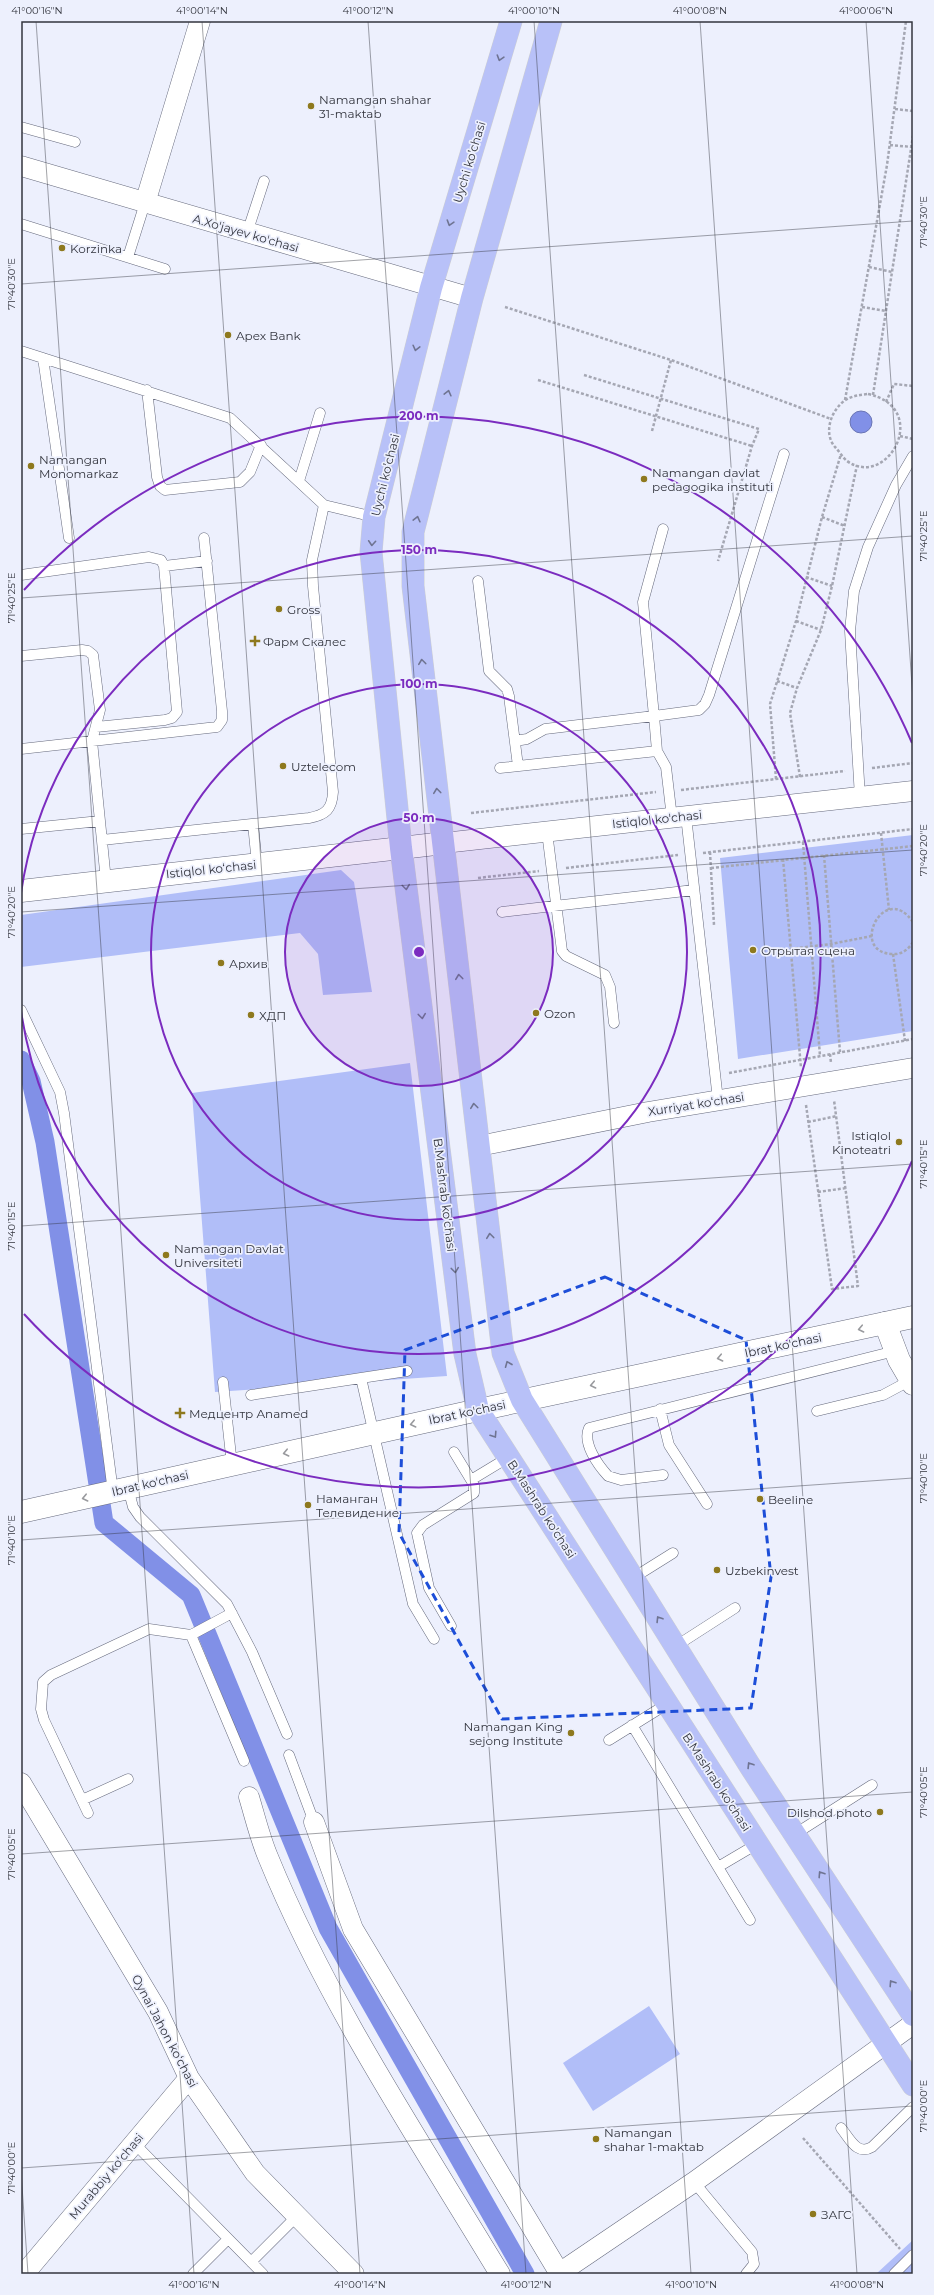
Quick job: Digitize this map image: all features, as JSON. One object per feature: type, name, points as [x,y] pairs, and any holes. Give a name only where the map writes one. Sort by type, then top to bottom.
[{"type":"main road","name":"Uychi ko’chasi","points":[[401,848],[371,552],[374,517],[431,288],[511,21]]},
{"type":"main road","points":[[551,21],[472,298],[413,532],[413,586],[503,1353],[522,1400],[795,1834],[913,2015]]},
{"type":"main road","name":"Istiqlol ko'chasi","points":[[401,848],[444,843]]},
{"type":"main road","name":"Istiqlol koʻchasi","points":[[21,891],[401,848]]},
{"type":"main road","name":"B.Mashrab ko'chasi","points":[[401,848],[465,1354],[478,1410],[913,2085]]},
{"type":"main road","name":"Ibrat ko'chasi","points":[[21,1512],[522,1400],[913,1317]]},
{"type":"main road","points":[[886,1323],[896,1351],[912,1382]]},
{"type":"street","points":[[145,203],[200,21]]},
{"type":"street","name":"A.Xo'jayev ko'chasi","points":[[21,166],[431,288],[472,298]]},
{"type":"street","name":"Istiqlol ko'chasi","points":[[444,843],[913,791]]},
{"type":"street","name":"Xurriyat ko‘chasi","points":[[479,1146],[648,1112],[913,1068]]},
{"type":"street","name":"Oynai Jahon ko‘chasi","points":[[21,1783],[158,2012],[189,2078],[255,2173],[354,2274]]},
{"type":"street","points":[[248,1797],[268,1856],[316,1961],[374,2066],[500,2274]]},
{"type":"street","points":[[314,1822],[353,1929],[559,2274],[694,2182],[913,2024]]},
{"type":"street","name":"Murabbiy ko‘chasi","points":[[24,2274],[189,2078]]},
{"type":"lane","points":[[21,127],[76,142]]},
{"type":"lane","points":[[247,233],[264,180]]},
{"type":"lane","points":[[128,257],[145,203]]},
{"type":"lane","points":[[21,224],[165,269]]},
{"type":"lane","points":[[21,351],[147,390],[230,418],[262,445],[324,505],[374,517]]},
{"type":"lane","points":[[43,358],[68,538]]},
{"type":"lane","points":[[147,390],[156,477],[160,486],[165,490],[240,482],[246,478],[250,472],[262,445]]},
{"type":"lane","points":[[299,481],[320,413]]},
{"type":"lane","points":[[515,741],[527,739],[545,729],[699,710],[705,704],[784,454]]},
{"type":"lane","points":[[860,797],[857,770],[850,631],[854,591],[868,547],[896,484],[913,456]]},
{"type":"lane","points":[[102,840],[321,816],[328,811],[332,803],[312,560],[324,505]]},
{"type":"lane","points":[[663,529],[643,602],[657,751],[666,767],[669,791],[679,817],[694,890],[718,1100]]},
{"type":"lane","points":[[21,749],[217,727],[222,720],[204,538]]},
{"type":"lane","points":[[21,575],[149,557],[161,560],[164,566],[177,712],[172,718],[164,720],[96,727]]},
{"type":"lane","points":[[164,566],[207,561]]},
{"type":"lane","points":[[478,581],[489,671],[507,689],[518,766]]},
{"type":"lane","points":[[21,656],[82,650],[88,651],[94,656],[100,710],[92,741],[106,881]]},
{"type":"lane","points":[[500,768],[657,751]]},
{"type":"lane","points":[[21,829],[100,821]]},
{"type":"lane","points":[[253,824],[257,864]]},
{"type":"lane","points":[[547,832],[562,952],[566,956],[605,975],[610,987],[614,1023]]},
{"type":"lane","points":[[502,912],[694,890]]},
{"type":"lane","points":[[21,1010],[60,1092],[116,1491],[133,1506],[140,1517],[227,1604],[228,1615],[252,1652],[287,1734]]},
{"type":"lane","points":[[663,1475],[621,1480],[608,1476],[587,1442],[586,1435],[589,1428],[595,1425],[896,1351]]},
{"type":"lane","points":[[251,1395],[407,1371]]},
{"type":"lane","points":[[361,1378],[413,1604],[434,1640]]},
{"type":"lane","points":[[223,1382],[232,1465]]},
{"type":"lane","points":[[817,1411],[883,1395],[912,1382]]},
{"type":"lane","points":[[660,1409],[669,1445],[707,1504]]},
{"type":"lane","points":[[452,1626],[429,1588],[417,1533],[423,1525],[472,1495],[475,1489],[454,1452]]},
{"type":"lane","points":[[471,1480],[509,1457]]},
{"type":"lane","points":[[633,1578],[673,1553]]},
{"type":"lane","points":[[676,1646],[735,1608]]},
{"type":"lane","points":[[88,1813],[44,1720],[41,1709],[43,1682],[51,1675],[149,1629],[194,1633],[228,1615]]},
{"type":"lane","points":[[194,1633],[244,1761]]},
{"type":"lane","points":[[609,1740],[667,1704]]},
{"type":"lane","points":[[632,1725],[750,1920]]},
{"type":"lane","points":[[289,1755],[314,1822]]},
{"type":"lane","points":[[82,1800],[128,1779]]},
{"type":"lane","points":[[795,1834],[872,1785]]},
{"type":"lane","points":[[718,1867],[757,1844]]},
{"type":"lane","points":[[841,2128],[855,2146],[860,2150],[866,2151],[913,2107]]},
{"type":"lane","points":[[134,2143],[263,2274]]},
{"type":"lane","points":[[694,2182],[752,2252],[754,2264],[746,2274]]},
{"type":"lane","points":[[251,2262],[297,2216]]},
{"type":"lane","points":[[193,2274],[228,2239]]},
{"type":"lane","points":[[894,2274],[911,2257]]},
{"type":"path","points":[[845,400],[890,145],[906,21]]},
{"type":"path","points":[[895,110],[913,111]]},
{"type":"path","points":[[873,395],[913,136]]},
{"type":"path","points":[[890,145],[912,148]]},
{"type":"path","points":[[869,267],[892,272]]},
{"type":"path","points":[[505,307],[671,360],[831,419]]},
{"type":"path","points":[[862,307],[886,311]]},
{"type":"path","points":[[652,431],[671,360]]},
{"type":"path","points":[[584,374],[759,428],[752,446],[718,561]]},
{"type":"path","points":[[538,380],[752,446]]},
{"type":"path","points":[[886,402],[894,384],[913,386]]},
{"type":"path","points":[[856,395],[873,395],[886,402],[896,413],[900,424],[900,436],[893,452],[880,463],[868,466],[857,465],[846,460],[832,442],[829,431],[831,419],[836,408],[845,400],[856,395]]},
{"type":"path","points":[[900,436],[913,439]]},
{"type":"path","points":[[776,779],[770,704],[796,621],[822,517],[841,454]]},
{"type":"path","points":[[800,777],[790,713],[797,688],[821,630],[832,586],[857,465]]},
{"type":"path","points":[[822,517],[845,526]]},
{"type":"path","points":[[806,577],[832,586]]},
{"type":"path","points":[[796,621],[821,630]]},
{"type":"path","points":[[777,681],[797,688]]},
{"type":"path","points":[[471,813],[800,777],[913,763]]},
{"type":"path","points":[[881,833],[888,910]]},
{"type":"path","points":[[802,842],[820,1056]]},
{"type":"path","points":[[711,868],[913,846]]},
{"type":"path","points":[[824,855],[840,1052]]},
{"type":"path","points":[[783,859],[803,1087],[832,1289],[858,1286],[832,1082],[830,1054]]},
{"type":"path","points":[[913,922],[904,912],[888,910],[878,916],[874,922],[872,936],[879,949],[893,954],[907,950],[913,942]]},
{"type":"path","points":[[790,949],[832,944],[872,936]]},
{"type":"path","points":[[893,954],[905,1040]]},
{"type":"path","points":[[723,1074],[913,1039]]},
{"type":"path","points":[[808,1122],[837,1116]]},
{"type":"path","points":[[818,1192],[846,1188]]},
{"type":"path","points":[[803,2138],[868,2214],[911,2257]]},
{"type":"highlighted area","points":[[605,1277],[746,1340],[771,1577],[751,1708],[502,1719],[399,1533],[405,1350]]},
{"type":"shaded area","points":[[861,411],[869,414],[872,422],[869,430],[861,433],[853,430],[850,422],[853,414]]},
{"type":"shaded area","points":[[913,835],[913,1031],[738,1059],[720,858]]},
{"type":"shaded area","points":[[341,870],[354,882],[372,992],[323,995],[318,954],[300,933],[21,967],[21,915]]},
{"type":"shaded area","points":[[410,1063],[447,1376],[215,1392],[192,1093]]},
{"type":"shaded area","points":[[649,2006],[680,2054],[593,2111],[563,2063]]},
{"type":"shaded area","points":[[913,2240],[913,2274],[876,2274]]},
{"type":"waterway","points":[[21,1060],[31,1081],[45,1142],[104,1523],[191,1595],[328,1928],[525,2274]]},
{"type":"place","name":"Namangan shahar 31-maktab","points":[[311,106]]},
{"type":"place","name":"Korzinka","points":[[62,248]]},
{"type":"place","name":"Apex Bank","points":[[228,335]]},
{"type":"place","name":"Namangan Monomarkaz","points":[[31,466]]},
{"type":"place","name":"Namangan davlat pedagogika instituti","points":[[644,479]]},
{"type":"place","name":"Gross","points":[[279,609]]},
{"type":"place","name":"Фарм Скалес","points":[[255,641]]},
{"type":"place","name":"Uztelecom","points":[[283,766]]},
{"type":"place","name":"Отрытая сцена","points":[[753,950]]},
{"type":"place","name":"Архив","points":[[221,963]]},
{"type":"place","name":"Ozon","points":[[536,1013]]},
{"type":"place","name":"ХДП","points":[[251,1015]]},
{"type":"place","name":"Istiqlol Kinoteatri","points":[[899,1142]]},
{"type":"place","name":"Namangan Davlat Universiteti","points":[[166,1255]]},
{"type":"place","name":"Медцентр Anamed","points":[[180,1413]]},
{"type":"place","name":"Beeline","points":[[760,1499]]},
{"type":"place","name":"Наманган Телевидение","points":[[308,1505]]},
{"type":"place","name":"Uzbekinvest","points":[[717,1570]]},
{"type":"place","name":"Namangan King sejong Institute","points":[[571,1733]]},
{"type":"place","name":"Dilshod photo","points":[[880,1812]]},
{"type":"place","name":"Namangan shahar 1-maktab","points":[[596,2139]]},
{"type":"place","name":"ЗАГС","points":[[813,2214]]}]
